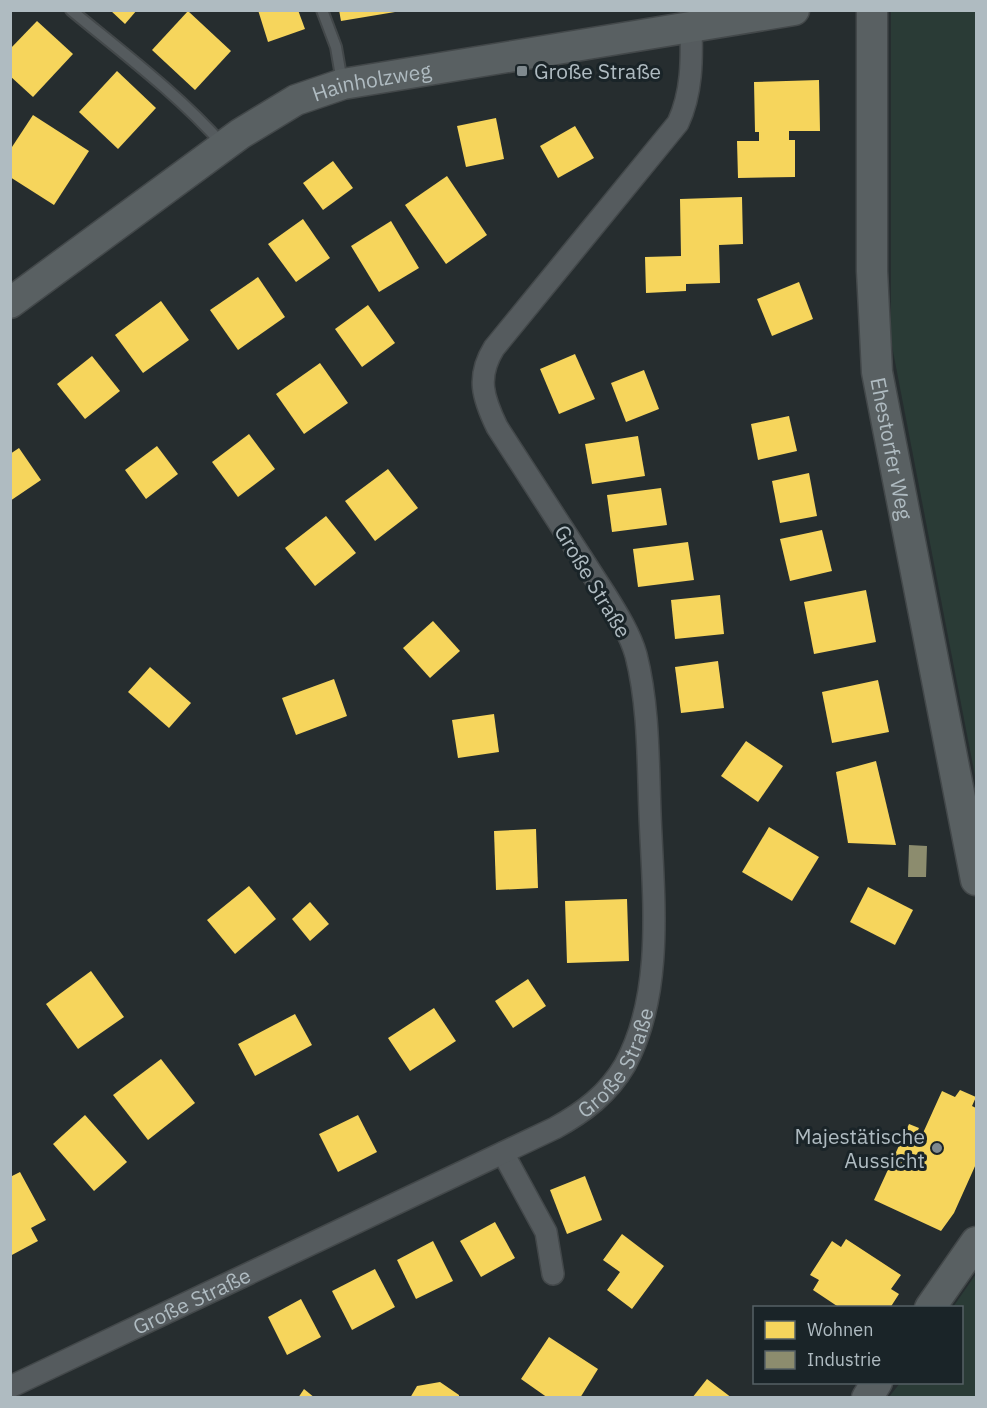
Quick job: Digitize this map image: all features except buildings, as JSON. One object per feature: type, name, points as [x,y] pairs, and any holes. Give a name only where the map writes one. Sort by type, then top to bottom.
[{"type":"main road","name":"Hainholzweg","points":[[10,303],[224,146],[296,99],[343,84],[794,10]]},
{"type":"main road","name":"Ehestorfer Weg","points":[[872,10],[872,272],[877,372],[976,880]]},
{"type":"main road","points":[[931,1306],[976,1242]]},
{"type":"main road","points":[[867,1398],[876,1384]]},
{"type":"street","name":"Große Straße","points":[[10,1387],[555,1128],[586,1110],[613,1083],[626,1063],[643,1019],[649,994],[654,916],[648,756],[642,693],[635,654],[619,617],[497,427],[485,400],[484,372],[487,359],[494,348],[678,123],[690,84],[691,28]]},
{"type":"street","points":[[504,1153],[546,1232],[554,1274]]},
{"type":"lane","points":[[71,10],[170,91],[201,120],[224,146]]},
{"type":"lane","points":[[322,10],[336,47],[343,84]]},
{"type":"green space","points":[[891,11],[976,11],[976,781],[891,341]]},
{"type":"green space","points":[[976,1274],[976,1397],[889,1397],[899,1384],[963,1384],[963,1306],[954,1306]]},
{"type":"place","name":"Große Straße","points":[[522,71]]},
{"type":"place","name":"Majestätische Aussicht","points":[[937,1148]]}]
